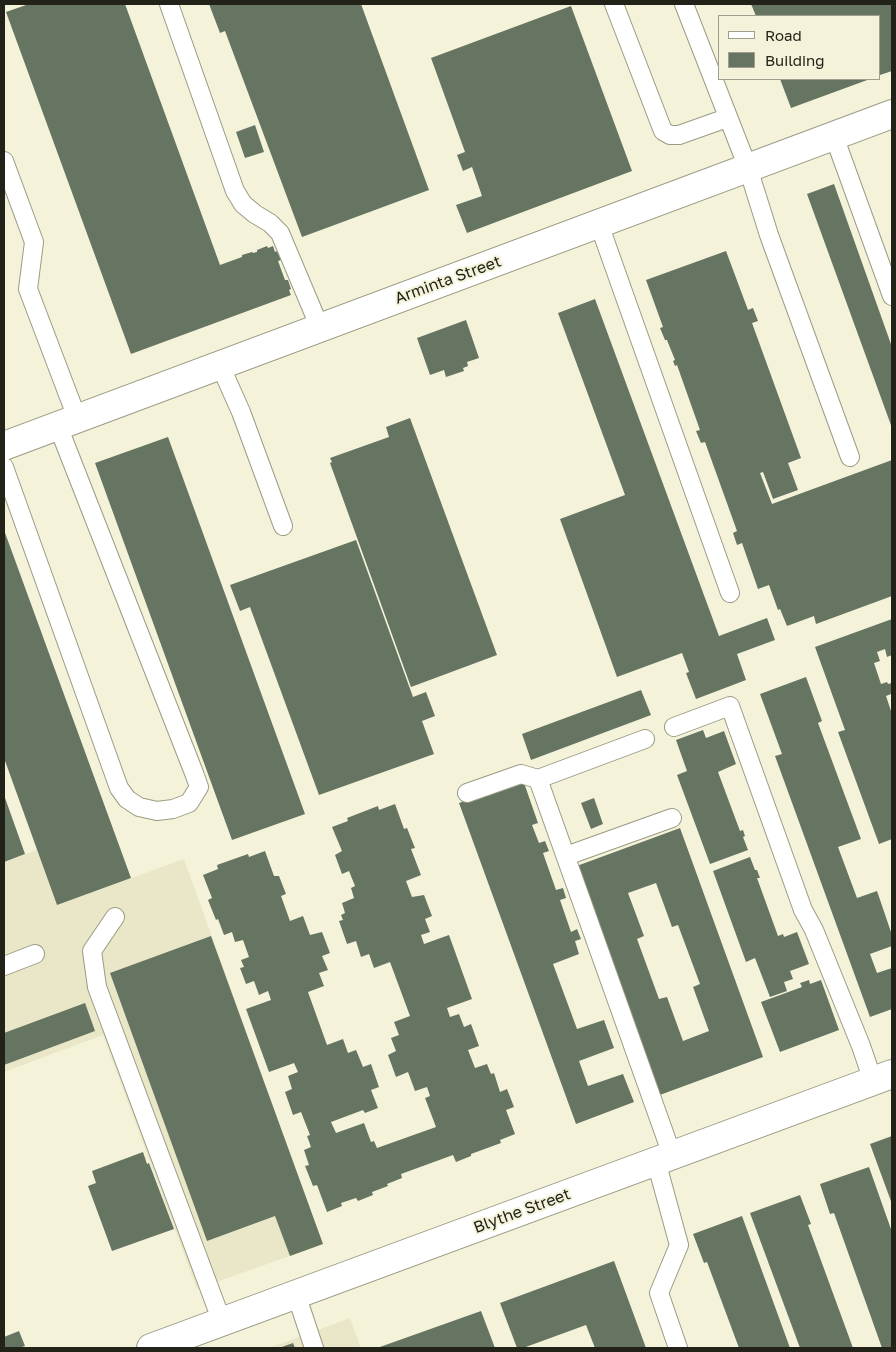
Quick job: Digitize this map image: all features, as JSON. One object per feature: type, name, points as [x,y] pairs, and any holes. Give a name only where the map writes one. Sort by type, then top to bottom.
[{"type":"street","name":"Arminta Street","points":[[4,446],[892,114]]},
{"type":"street","name":"Blythe Street","points":[[161,1347],[296,1294],[883,1078]]},
{"type":"lane","points":[[169,4],[235,191],[243,204],[270,223],[280,233],[320,328]]},
{"type":"lane","points":[[614,4],[663,131],[670,135],[679,135],[727,118]]},
{"type":"lane","points":[[684,4],[748,168],[769,235],[850,457]]},
{"type":"lane","points":[[834,136],[892,296]]},
{"type":"lane","points":[[4,161],[34,242],[28,289],[68,422],[199,787],[189,803],[173,809],[157,811],[139,807],[127,799],[119,788],[4,467]]},
{"type":"lane","points":[[599,224],[730,593]]},
{"type":"lane","points":[[220,365],[241,412],[283,526]]},
{"type":"lane","points":[[674,727],[730,706],[802,910],[814,930],[861,1046],[883,1078]]},
{"type":"lane","points":[[467,793],[521,774],[538,779],[645,739]]},
{"type":"lane","points":[[538,779],[566,856],[664,1158],[679,1245],[659,1293],[678,1348]]},
{"type":"lane","points":[[566,856],[672,818]]},
{"type":"lane","points":[[115,918],[92,951],[97,987],[222,1322]]},
{"type":"lane","points":[[4,966],[35,954]]},
{"type":"lane","points":[[296,1294],[314,1348]]},
{"type":"shaded area","points":[[37,850],[57,905],[184,859],[323,1244],[197,1289],[103,1035],[4,1072],[4,862]]},
{"type":"shaded area","points":[[350,1318],[361,1348],[269,1348]]},
{"type":"building","points":[[29,4],[125,4],[220,265],[242,257],[242,255],[257,252],[257,250],[267,246],[268,248],[273,246],[281,260],[278,261],[285,280],[288,280],[291,295],[131,354],[6,12]]},
{"type":"building","points":[[209,4],[361,4],[429,190],[302,237],[225,31],[220,33]]},
{"type":"building","points":[[751,4],[892,4],[892,71],[881,75],[881,15],[756,15]]},
{"type":"building","points":[[571,6],[632,171],[467,233],[456,205],[482,196],[472,167],[463,171],[457,155],[465,152],[431,58]]},
{"type":"building","points":[[780,80],[867,80],[791,108]]},
{"type":"building","points":[[255,125],[264,152],[245,158],[236,132]]},
{"type":"building","points":[[834,184],[892,347],[892,428],[807,194]]},
{"type":"building","points":[[726,251],[748,310],[753,308],[758,321],[752,323],[801,458],[788,463],[798,490],[773,499],[763,472],[760,473],[772,504],[892,460],[892,596],[816,624],[814,616],[787,626],[780,609],[778,610],[769,585],[758,589],[742,543],[737,545],[733,533],[737,531],[705,442],[701,443],[696,431],[700,430],[677,365],[675,366],[673,361],[675,360],[660,328],[663,327],[646,280]]},
{"type":"building","points":[[595,299],[719,636],[767,618],[775,640],[737,654],[746,680],[696,699],[686,673],[689,672],[682,653],[617,677],[560,519],[625,495],[558,313]]},
{"type":"building","points":[[466,320],[479,358],[467,362],[468,366],[463,368],[464,371],[446,377],[444,370],[430,375],[417,338]]},
{"type":"building","points":[[410,418],[497,655],[411,687],[330,463],[332,462],[330,458],[389,437],[386,427]]},
{"type":"building","points":[[168,437],[305,814],[232,840],[95,463]]},
{"type":"building","points":[[4,530],[131,878],[57,905],[4,758]]},
{"type":"building","points":[[356,540],[413,697],[426,692],[435,716],[422,721],[434,754],[319,795],[250,607],[240,611],[230,585]]},
{"type":"building","points":[[892,619],[892,655],[887,657],[885,649],[877,652],[880,661],[874,663],[881,684],[892,683],[891,694],[886,696],[892,714],[892,839],[879,844],[838,732],[845,730],[815,647]]},
{"type":"building","points":[[806,677],[822,721],[818,723],[861,839],[838,847],[857,898],[877,891],[892,935],[892,946],[870,954],[877,973],[892,968],[892,1009],[870,1017],[775,756],[782,754],[760,694]]},
{"type":"building","points":[[641,690],[651,715],[531,760],[522,734]]},
{"type":"building","points":[[703,730],[706,738],[724,731],[736,764],[718,772],[740,831],[743,830],[745,836],[743,837],[748,850],[710,864],[677,775],[687,771],[676,740]]},
{"type":"building","points":[[523,780],[538,823],[532,825],[539,843],[545,841],[549,851],[543,853],[556,890],[563,888],[566,898],[560,900],[571,932],[577,929],[581,939],[575,941],[579,954],[553,964],[577,1029],[604,1020],[614,1048],[579,1061],[588,1086],[623,1074],[634,1102],[576,1124],[459,803]]},
{"type":"building","points":[[4,795],[25,854],[4,862]]},
{"type":"building","points":[[594,798],[603,824],[591,829],[581,803]]},
{"type":"building","points":[[395,804],[404,829],[407,828],[415,848],[411,849],[421,875],[406,881],[412,897],[424,895],[432,916],[425,919],[430,932],[421,935],[424,944],[449,935],[472,999],[447,1008],[450,1017],[459,1014],[464,1027],[471,1024],[479,1046],[468,1050],[475,1068],[487,1064],[491,1074],[494,1073],[500,1092],[507,1089],[514,1107],[506,1110],[515,1134],[500,1140],[501,1143],[471,1154],[471,1156],[456,1162],[453,1155],[401,1174],[402,1178],[372,1192],[373,1195],[358,1201],[356,1198],[341,1203],[342,1206],[327,1212],[317,1185],[313,1186],[305,1166],[309,1165],[304,1150],[311,1147],[307,1136],[310,1135],[301,1112],[293,1115],[285,1092],[292,1089],[288,1076],[298,1072],[294,1063],[269,1072],[246,1009],[271,1000],[268,991],[259,995],[254,981],[246,984],[240,968],[244,967],[241,960],[249,957],[243,940],[235,942],[232,932],[224,935],[208,900],[212,898],[203,875],[218,869],[217,865],[248,854],[249,857],[265,851],[274,876],[279,876],[286,894],[281,896],[290,921],[303,916],[310,935],[322,932],[330,953],[322,956],[328,970],[319,973],[324,986],[308,992],[327,1045],[343,1039],[348,1053],[356,1050],[363,1067],[371,1064],[379,1087],[371,1090],[378,1108],[365,1113],[363,1110],[331,1122],[336,1133],[364,1123],[371,1142],[374,1141],[377,1148],[436,1127],[425,1098],[430,1096],[427,1087],[415,1091],[408,1072],[396,1077],[388,1055],[396,1051],[391,1038],[399,1035],[394,1022],[410,1016],[390,962],[374,968],[369,954],[361,957],[356,941],[347,944],[339,921],[343,920],[341,915],[345,913],[342,903],[354,898],[351,888],[355,886],[349,871],[342,874],[335,855],[342,851],[332,827],[348,821],[347,818],[378,806],[379,810]]},
{"type":"building","points":[[680,828],[763,1057],[657,1096],[574,867]],"holes":[[[656,883],[672,927],[678,925],[700,984],[693,987],[709,1031],[683,1041],[667,997],[659,999],[637,939],[644,936],[628,893]]]},
{"type":"building","points":[[750,857],[760,878],[757,878],[778,936],[783,934],[784,937],[797,932],[809,964],[790,971],[793,979],[784,982],[787,991],[770,997],[755,958],[746,962],[713,871]]},
{"type":"building","points":[[211,936],[323,1244],[290,1256],[275,1216],[207,1241],[110,973]]},
{"type":"building","points":[[809,980],[810,984],[821,980],[839,1030],[780,1052],[761,1002],[802,987],[800,983]]},
{"type":"building","points":[[85,1003],[95,1031],[4,1065],[4,1033]]},
{"type":"building","points":[[892,1136],[892,1204],[870,1144]]},
{"type":"building","points":[[143,1152],[174,1229],[112,1251],[88,1186],[96,1183],[92,1171]]},
{"type":"building","points":[[869,1167],[892,1232],[892,1348],[882,1348],[834,1213],[830,1214],[820,1184]]},
{"type":"building","points":[[800,1195],[811,1224],[808,1225],[853,1348],[800,1348],[750,1213]]},
{"type":"building","points":[[742,1216],[790,1348],[739,1348],[707,1262],[704,1263],[693,1234]]},
{"type":"building","points":[[614,1261],[646,1348],[595,1348],[586,1325],[523,1348],[517,1348],[500,1303]]},
{"type":"building","points":[[481,1311],[495,1348],[377,1348]]},
{"type":"building","points":[[19,1331],[25,1346],[4,1348],[4,1337]]},
{"type":"building","points":[[293,1343],[295,1348],[279,1348]]}]
